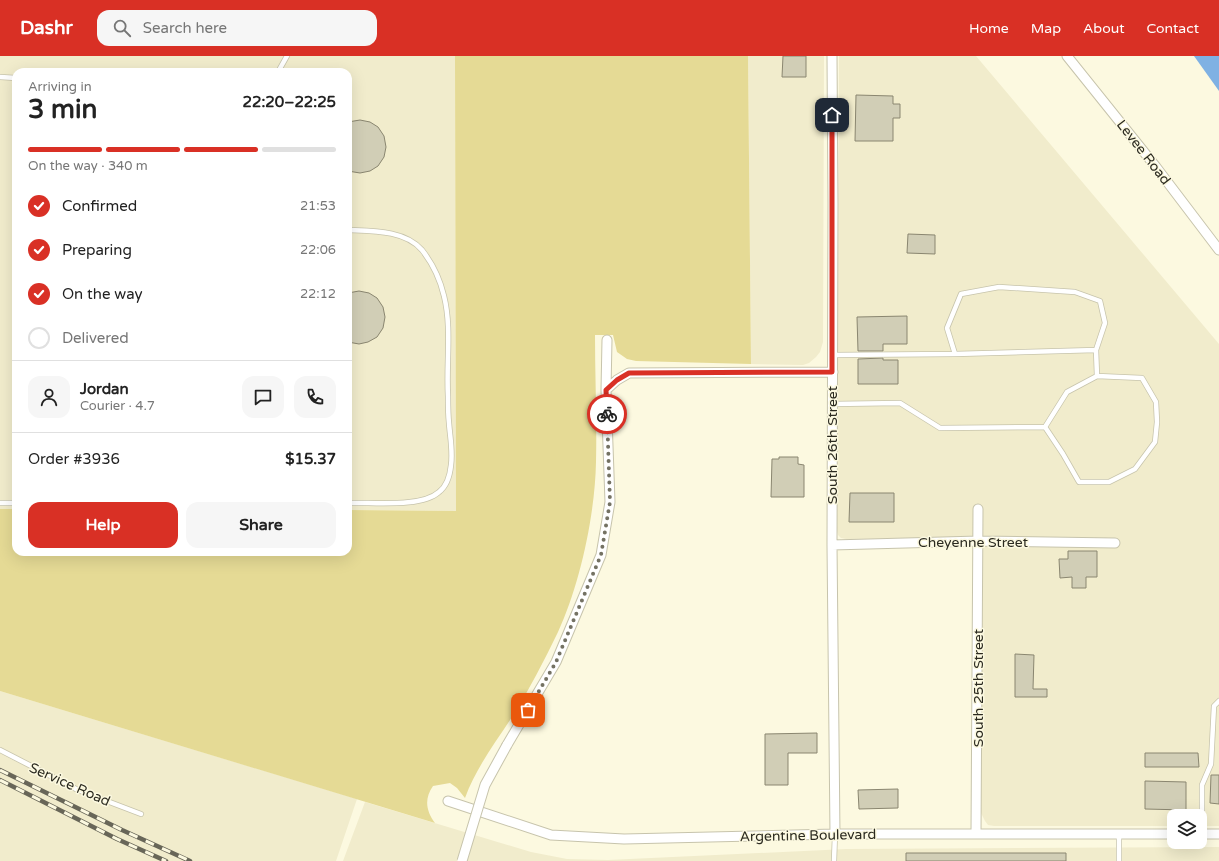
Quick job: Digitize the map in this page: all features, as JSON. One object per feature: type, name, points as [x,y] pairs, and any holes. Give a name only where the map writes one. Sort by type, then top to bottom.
[{"type":"street","name":"South 26th Street","points":[[832,56],[832,545],[835,834]]},
{"type":"street","name":"Levee Road","points":[[1067,56],[1156,167],[1219,250]]},
{"type":"street","points":[[462,861],[485,785],[556,662],[601,555],[610,502],[606,390],[607,340]]},
{"type":"street","points":[[606,390],[617,380],[629,373],[832,372]]},
{"type":"street","name":"South 25th Street","points":[[976,834],[978,509]]},
{"type":"street","name":"Cheyenne Street","points":[[832,545],[979,541],[1115,543]]},
{"type":"street","name":"Argentine Boulevard","points":[[448,801],[551,835],[624,839],[835,834],[1167,834]]},
{"type":"street","points":[[1207,834],[1219,834]]},
{"type":"lane","points":[[280,68],[287,56]]},
{"type":"lane","points":[[0,77],[12,78]]},
{"type":"lane","points":[[352,230],[388,233],[407,239],[421,249],[440,279],[447,317],[448,396],[452,464],[446,484],[441,491],[433,497],[414,502],[352,503]]},
{"type":"lane","points":[[955,354],[947,328],[961,294],[999,287],[1075,292],[1100,301],[1106,323],[1096,350],[1097,376]]},
{"type":"lane","points":[[833,355],[955,354],[1096,350]]},
{"type":"lane","points":[[1097,376],[1142,378],[1156,402],[1157,422],[1155,442],[1135,469],[1109,482],[1079,482],[1045,427],[1067,392],[1097,376]]},
{"type":"lane","points":[[832,404],[900,403],[940,428],[1045,427]]},
{"type":"lane","points":[[0,503],[12,503]]},
{"type":"lane","points":[[1202,809],[1202,785],[1211,764],[1214,706],[1219,701]]},
{"type":"lane","name":"Service Road","points":[[0,750],[78,790],[141,814]]},
{"type":"lane","points":[[1119,833],[1119,861]]},
{"type":"lane","points":[[834,861],[835,834]]},
{"type":"shaded area","points":[[0,56],[455,56],[456,511],[352,510],[352,68],[12,68],[12,509],[0,509]]},
{"type":"shaded area","points":[[455,56],[748,56],[751,364],[636,361],[627,359],[617,352],[613,335],[595,335],[595,483],[585,549],[573,593],[558,632],[547,654],[518,707],[480,766],[465,798],[457,788],[450,783],[433,786],[428,796],[427,805],[435,823],[0,691],[0,509],[12,509],[12,556],[352,556],[352,510],[456,511]]},
{"type":"shaded area","points":[[748,56],[824,56],[823,342],[820,352],[816,357],[809,363],[803,365],[751,364]]},
{"type":"shaded area","points":[[839,56],[976,56],[1219,344],[1219,826],[1207,826],[1207,809],[1167,809],[1167,826],[988,825],[980,811],[983,538],[846,539],[841,538],[837,531]]},
{"type":"shaded area","points":[[0,691],[357,799],[336,861],[0,861]]},
{"type":"shaded area","points":[[365,802],[531,852],[567,859],[608,860],[846,849],[1167,847],[1167,849],[1207,849],[1207,847],[1219,847],[1219,861],[343,861]]},
{"type":"water","points":[[1194,56],[1219,56],[1219,91]]},
{"type":"building","points":[[783,56],[806,56],[806,77],[782,77]]},
{"type":"building","points":[[856,95],[893,96],[893,104],[900,104],[900,118],[893,118],[893,141],[855,141]]},
{"type":"building","points":[[360,120],[370,122],[378,127],[384,136],[386,147],[384,157],[378,166],[370,171],[360,173],[352,172],[352,121]]},
{"type":"building","points":[[908,234],[935,235],[935,254],[907,253]]},
{"type":"building","points":[[359,291],[369,293],[377,298],[383,307],[385,317],[383,328],[377,337],[368,342],[359,344],[352,343],[352,292]]},
{"type":"building","points":[[907,316],[907,344],[883,344],[883,351],[858,351],[857,317]]},
{"type":"building","points":[[883,358],[883,360],[898,360],[898,384],[858,384],[858,359]]},
{"type":"building","points":[[779,457],[798,457],[798,464],[804,465],[804,497],[771,497],[772,459],[779,459]]},
{"type":"building","points":[[850,493],[894,493],[894,522],[849,522]]},
{"type":"building","points":[[1068,551],[1097,551],[1097,577],[1086,577],[1086,588],[1072,588],[1072,577],[1060,578],[1059,559],[1068,559]]},
{"type":"building","points":[[1015,654],[1034,655],[1033,689],[1047,689],[1047,697],[1015,697]]},
{"type":"building","points":[[817,733],[817,753],[788,753],[788,785],[765,785],[765,734]]},
{"type":"building","points":[[1145,753],[1198,753],[1199,767],[1145,767]]},
{"type":"building","points":[[1211,775],[1219,775],[1219,804],[1210,803]]},
{"type":"building","points":[[1145,781],[1186,782],[1186,809],[1145,809]]},
{"type":"building","points":[[898,789],[898,808],[859,809],[858,790]]},
{"type":"building","points":[[906,853],[1066,853],[1066,861],[906,861]]},
{"type":"railway","points":[[0,770],[122,830],[190,861]]},
{"type":"railway","points":[[0,780],[117,839],[166,861]]},
{"type":"way so far","points":[[528,710],[556,662],[601,555],[610,502],[607,414]]},
{"type":"route","points":[[607,414],[606,390],[617,380],[629,373],[832,372],[832,115]]}]
